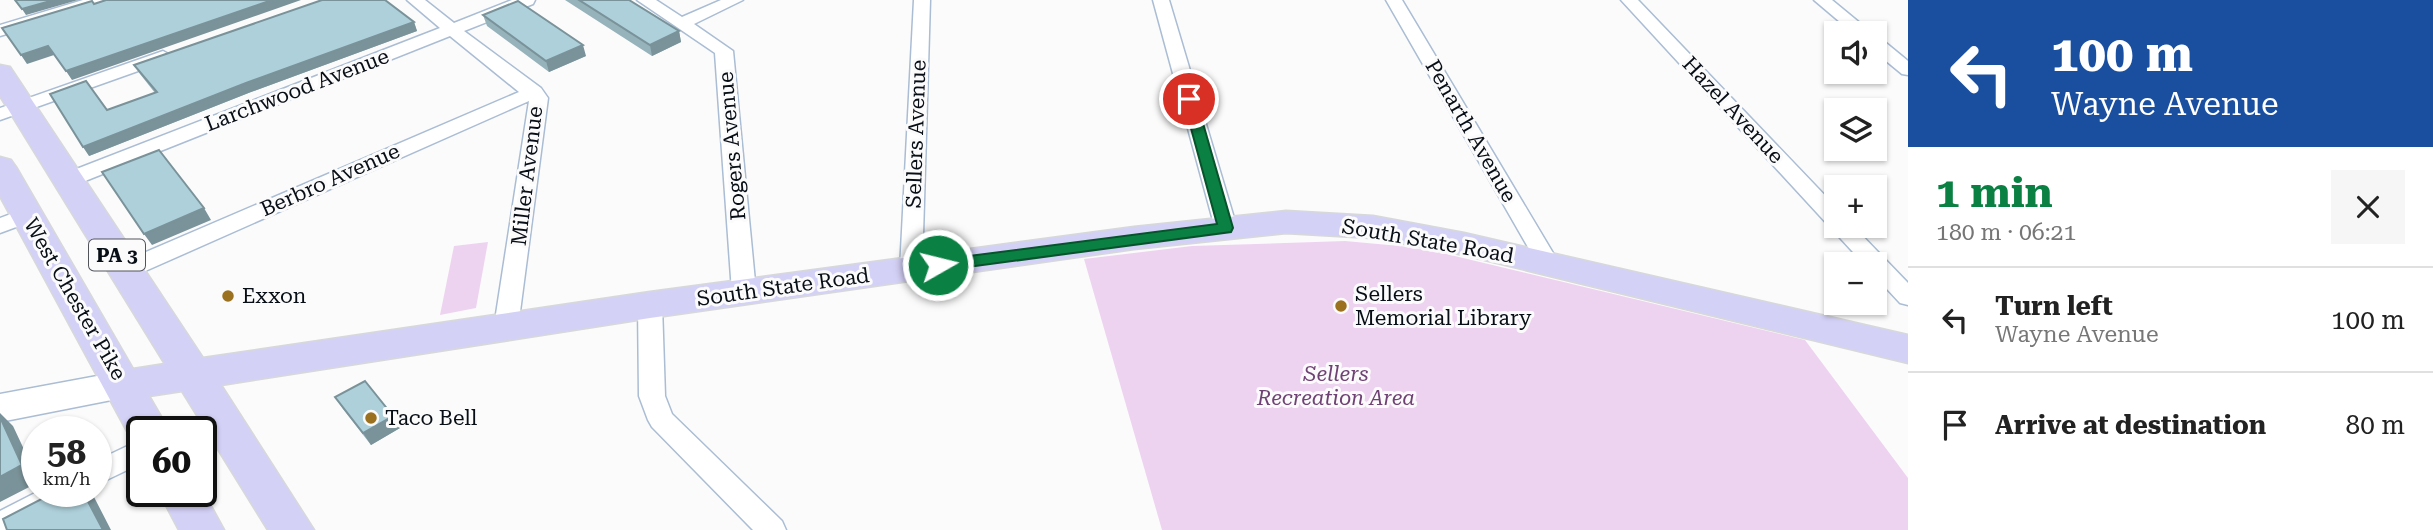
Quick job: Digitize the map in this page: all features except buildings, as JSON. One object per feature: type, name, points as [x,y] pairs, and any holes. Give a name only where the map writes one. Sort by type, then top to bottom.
[{"type":"main road","name":"PA 3","points":[[0,73],[11,110],[68,180],[292,530]]},
{"type":"main road","name":"West Chester Pike","points":[[0,167],[14,220],[124,385],[140,416]]},
{"type":"main road","name":"South State Road","points":[[124,385],[650,305],[1286,222],[1373,227],[1548,263],[1908,349]]},
{"type":"main road","points":[[0,408],[124,385]]},
{"type":"main road","points":[[189,507],[202,530]]},
{"type":"street","points":[[0,31],[100,0]]},
{"type":"street","name":"Miller Avenue","points":[[415,0],[539,98],[506,327]]},
{"type":"street","name":"Larchwood Avenue","points":[[68,180],[527,0]]},
{"type":"street","name":"Rogers Avenue","points":[[645,0],[724,51],[744,292]]},
{"type":"street","points":[[682,23],[735,0]]},
{"type":"street","name":"Sellers Avenue","points":[[911,269],[922,0]]},
{"type":"street","points":[[1161,0],[1226,228]]},
{"type":"street","name":"Penarth Avenue","points":[[1394,0],[1548,263]]},
{"type":"street","name":"Hazel Avenue","points":[[1629,0],[1824,207]]},
{"type":"street","points":[[1822,0],[1848,21]]},
{"type":"street","points":[[11,110],[187,48]]},
{"type":"street","points":[[1887,53],[1908,70]]},
{"type":"street","name":"Berbro Avenue","points":[[126,270],[534,92]]},
{"type":"street","points":[[1852,238],[1908,297]]},
{"type":"street","points":[[650,305],[652,396],[661,420],[772,530]]},
{"type":"street","points":[[0,525],[34,507]]},
{"type":"green space","name":"Sellers Recreation Area","points":[[1345,241],[1438,252],[1805,340],[1908,478],[1908,530],[1162,530],[1084,259],[1192,246]]},
{"type":"green space","points":[[488,242],[476,308],[440,315],[454,246]]},
{"type":"place","name":"Exxon","points":[[228,296]]},
{"type":"place","name":"Sellers Memorial Library","points":[[1341,306]]},
{"type":"place","name":"Taco Bell","points":[[371,418]]},
{"type":"route","points":[[938,265],[1226,228],[1189,99]]}]
